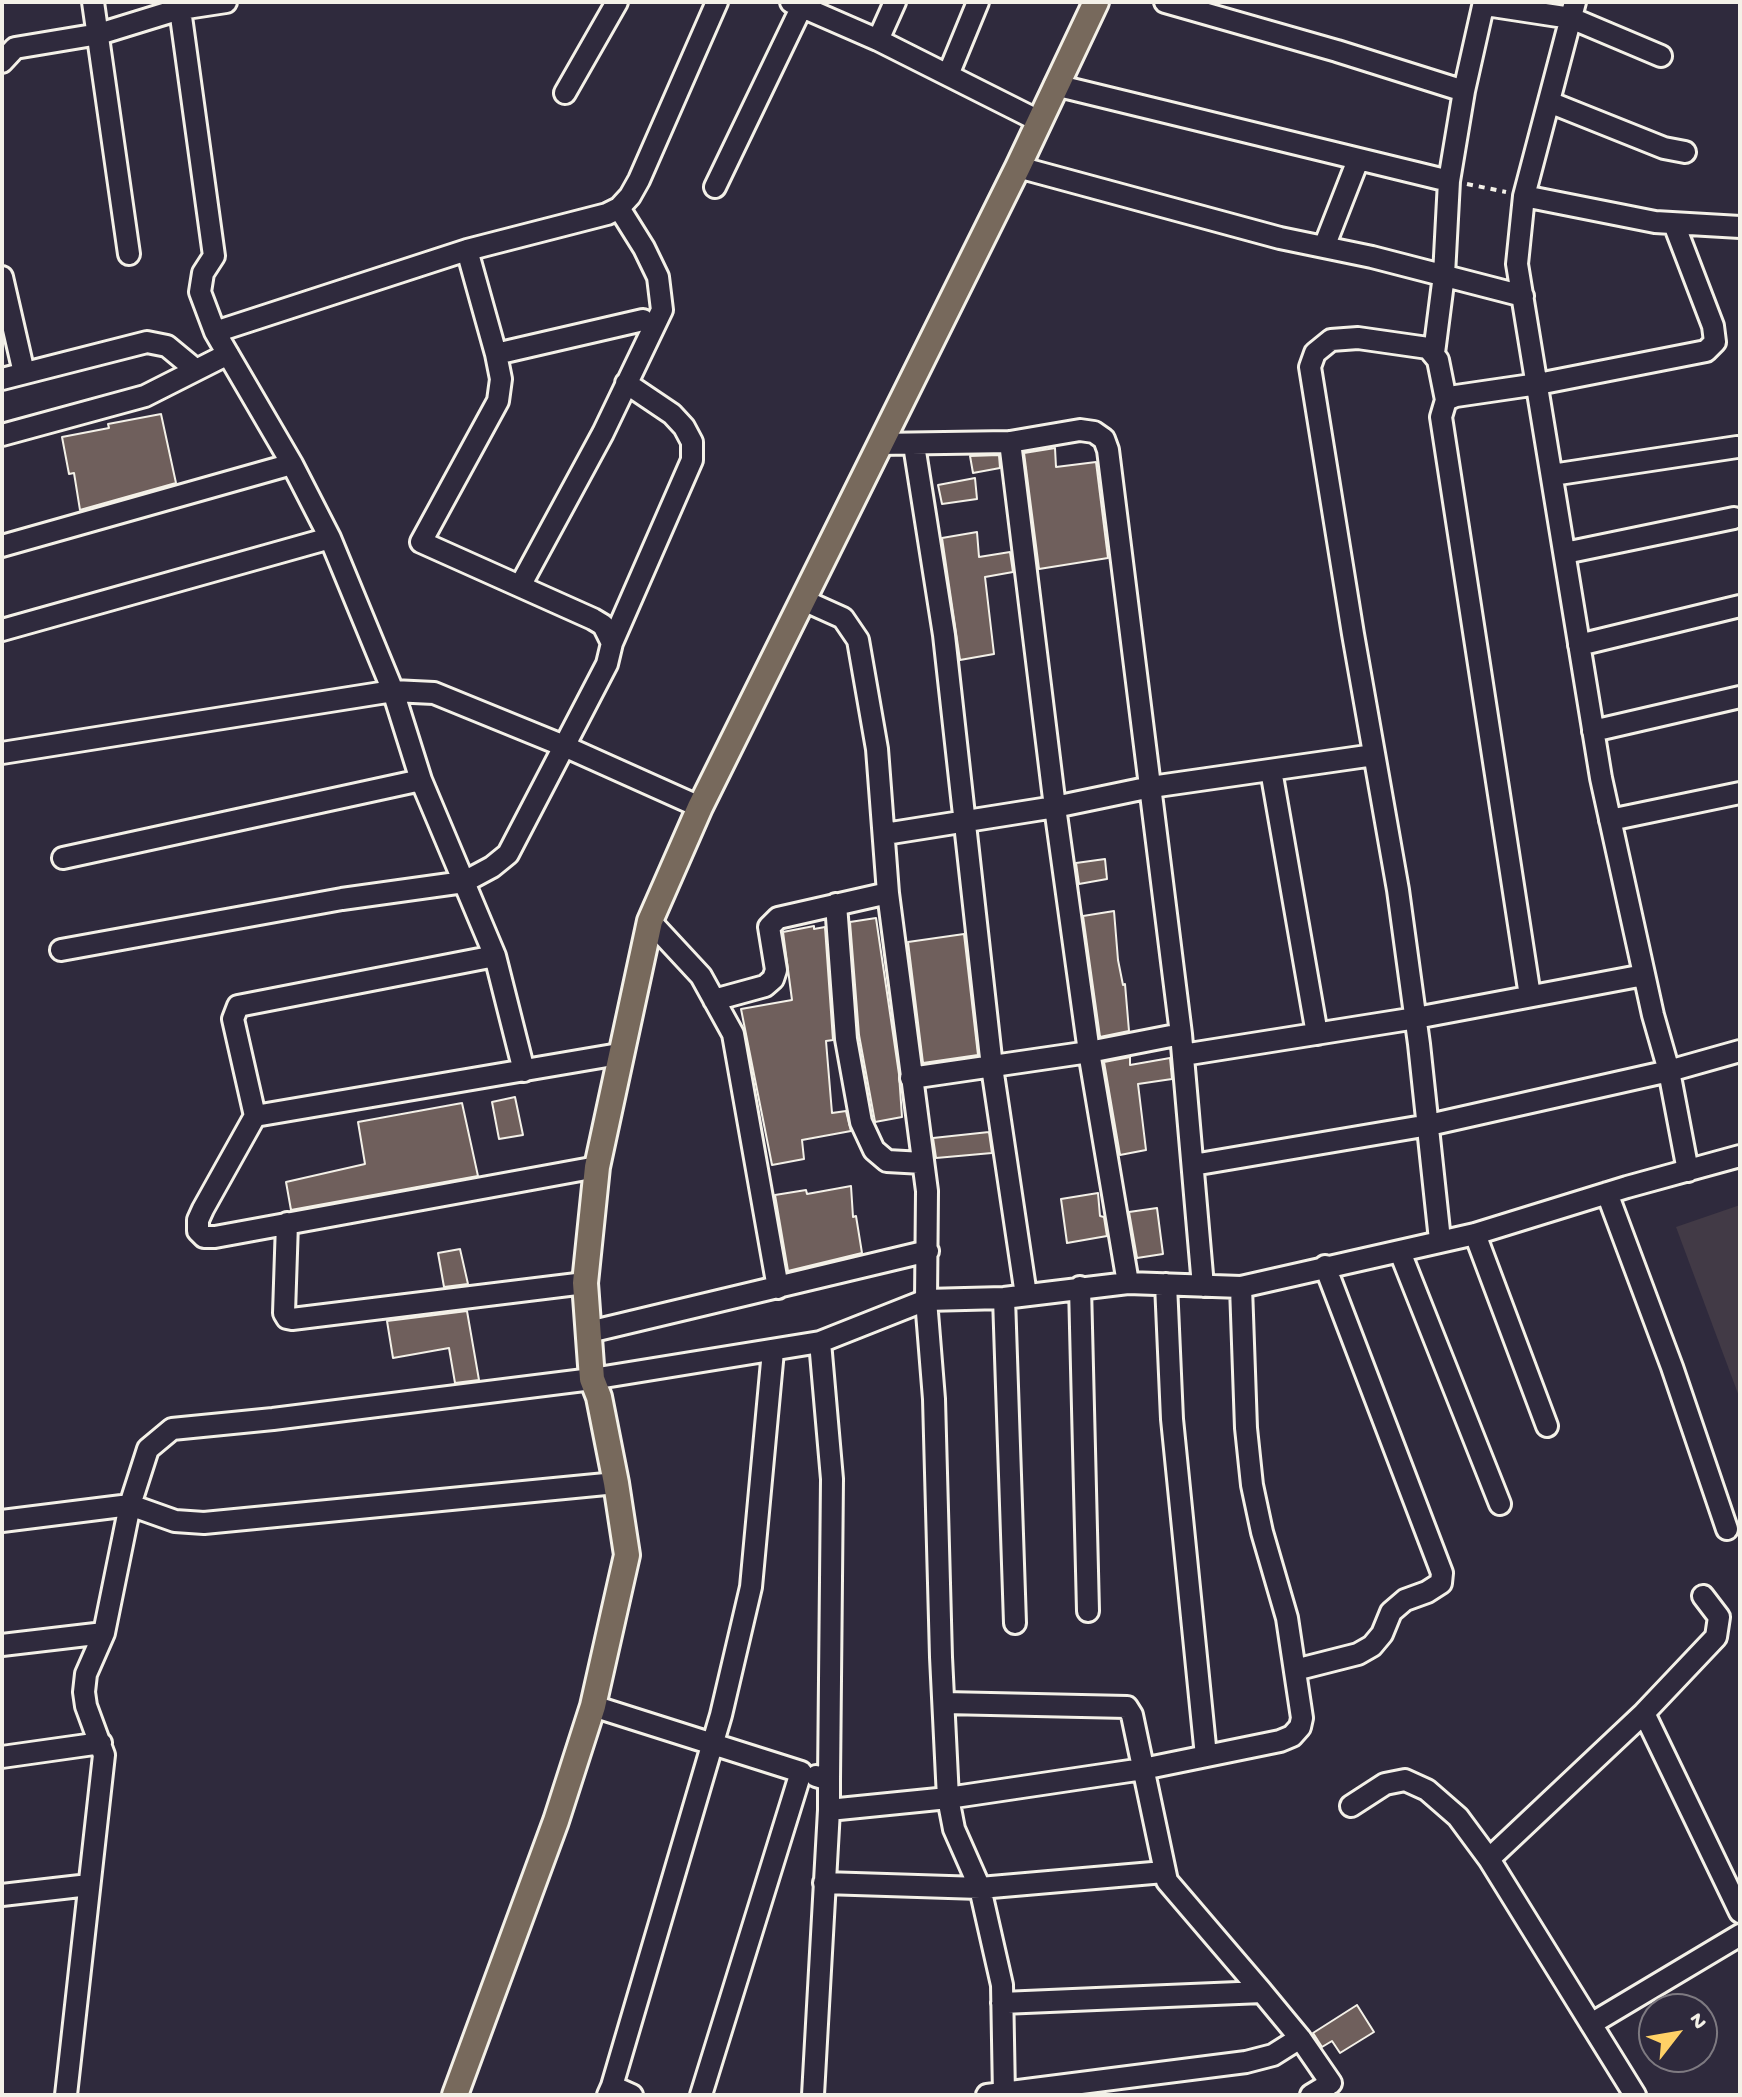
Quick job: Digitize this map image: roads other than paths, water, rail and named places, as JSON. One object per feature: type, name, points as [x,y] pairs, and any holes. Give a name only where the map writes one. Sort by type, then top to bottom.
[{"type":"main road","points":[[455,2095],[556,1821],[593,1706],[627,1555],[599,1397],[592,1379],[585,1283],[597,1167],[650,921],[700,807],[1018,167],[1096,2]]},
{"type":"street","points":[[93,2],[129,254]]},
{"type":"street","points":[[2,62],[15,48],[99,34],[180,5],[226,2]]},
{"type":"street","points":[[565,93],[617,2]]},
{"type":"street","points":[[215,332],[467,250],[607,214],[619,208],[639,180],[717,2]]},
{"type":"street","points":[[878,40],[895,2]]},
{"type":"street","points":[[948,75],[978,2]]},
{"type":"street","points":[[1165,2],[1464,91]]},
{"type":"street","points":[[1434,353],[1444,275],[1449,181],[1464,91],[1485,3],[1573,10],[1661,56]]},
{"type":"street","points":[[715,187],[799,4],[1039,121]]},
{"type":"street","points":[[180,5],[214,256],[203,273],[200,292],[215,332],[292,464],[330,538],[393,691],[421,780],[495,956],[524,1071]]},
{"type":"street","points":[[1573,10],[1524,196],[1517,264],[1593,731],[1644,975],[1669,1071],[1688,1171]]},
{"type":"street","points":[[1055,85],[1449,181]]},
{"type":"street","points":[[1549,102],[1664,148],[1685,152]]},
{"type":"street","points":[[1324,247],[1358,160]]},
{"type":"street","points":[[1018,167],[1264,234],[1523,296]]},
{"type":"street","points":[[1524,196],[1674,224],[1740,227]]},
{"type":"street","points":[[520,586],[603,433],[662,310],[658,277],[619,208]]},
{"type":"street","points":[[1446,400],[1706,351],[1715,342],[1713,326],[1674,224]]},
{"type":"street","points":[[467,250],[496,354],[501,379],[498,401],[421,542],[603,625],[612,643]]},
{"type":"street","points":[[2,277],[24,373]]},
{"type":"street","points":[[496,354],[643,320]]},
{"type":"street","points":[[1440,1240],[1429,1125],[1398,890],[1310,367],[1315,353],[1331,340],[1358,338],[1428,348],[1438,360],[1446,400],[1441,417],[1530,996]]},
{"type":"street","points":[[2,379],[147,342],[167,346],[196,370]]},
{"type":"street","points":[[2,435],[131,401],[228,354]]},
{"type":"street","points":[[61,950],[342,899],[464,882],[508,854],[607,664],[612,643],[692,460],[692,442],[684,427],[672,414],[626,383]]},
{"type":"street","points":[[879,444],[1010,442],[1080,430],[1094,432],[1104,439],[1108,450],[1182,1044],[1203,1286]]},
{"type":"street","points":[[1010,442],[1089,1052],[1128,1283]]},
{"type":"street","points":[[914,445],[944,635],[992,1067],[1026,1295]]},
{"type":"street","points":[[1552,475],[1737,447]]},
{"type":"street","points":[[2,546],[292,464]]},
{"type":"street","points":[[1565,553],[1734,518]]},
{"type":"street","points":[[2,630],[330,538]]},
{"type":"street","points":[[803,600],[843,618],[858,640],[877,749],[888,893],[927,1191],[926,1300],[935,1413],[948,1798],[954,1829],[980,1888],[1002,1985],[998,2095],[1246,2062],[1273,2055],[1300,2038]]},
{"type":"street","points":[[1579,645],[1740,606]]},
{"type":"street","points":[[2,753],[393,691],[434,693],[564,746],[700,807]]},
{"type":"street","points":[[1593,731],[1740,697]]},
{"type":"street","points":[[885,834],[1055,807],[1151,787],[1374,755]]},
{"type":"street","points":[[1271,770],[1317,1034]]},
{"type":"street","points":[[63,858],[421,780]]},
{"type":"street","points":[[1610,820],[1739,798]]},
{"type":"street","points":[[714,1000],[765,986],[773,979],[776,970],[769,927],[778,918],[888,893]]},
{"type":"street","points":[[836,904],[846,1039],[861,1122],[874,1150],[887,1161],[923,1163]]},
{"type":"street","points":[[650,921],[701,976],[733,1034],[778,1288]]},
{"type":"street","points":[[495,956],[238,1006],[233,1019],[255,1116],[203,1209],[198,1220],[198,1231],[204,1237],[215,1237],[597,1167]]},
{"type":"street","points":[[911,1078],[1089,1052],[1317,1034],[1644,975]]},
{"type":"street","points":[[1193,1165],[1429,1125],[1669,1071],[1740,1051]]},
{"type":"street","points":[[255,1116],[619,1054]]},
{"type":"street","points":[[66,2095],[104,1755],[86,1706],[86,1674],[104,1633],[130,1505],[148,1449],[161,1436],[179,1426],[273,1419],[592,1379],[773,1351],[820,1342],[926,1300],[1004,1298],[1128,1283],[1241,1287],[1475,1234],[1740,1156]]},
{"type":"street","points":[[1607,1193],[1672,1367],[1727,1529]]},
{"type":"street","points":[[287,1223],[284,1313],[287,1318],[585,1283]]},
{"type":"street","points":[[1475,1234],[1547,1426]]},
{"type":"street","points":[[589,1332],[928,1251]]},
{"type":"street","points":[[1400,1252],[1500,1504]]},
{"type":"street","points":[[1295,1670],[1358,1654],[1372,1646],[1382,1634],[1391,1612],[1405,1600],[1441,1583],[1442,1573],[1325,1266]]},
{"type":"street","points":[[1166,1284],[1172,1419],[1206,1756]]},
{"type":"street","points":[[1080,1287],[1088,1611]]},
{"type":"street","points":[[829,1810],[948,1798],[1143,1769],[1280,1741],[1292,1736],[1300,1727],[1302,1718],[1287,1618],[1252,1485],[1246,1428],[1241,1287]]},
{"type":"street","points":[[1004,1298],[1015,1623]]},
{"type":"street","points":[[813,2095],[829,1810],[832,1479],[820,1342]]},
{"type":"street","points":[[632,2095],[610,2091],[712,1745],[751,1587],[773,1351]]},
{"type":"street","points":[[2,1521],[130,1505],[175,1521],[204,1523],[616,1483]]},
{"type":"street","points":[[1489,1859],[1644,1713],[1716,1637],[1719,1617],[1703,1596]]},
{"type":"street","points":[[2,1645],[104,1633]]},
{"type":"street","points":[[945,1703],[1127,1707],[1132,1715],[1164,1872],[1171,1888],[1300,2038],[1334,2089],[1311,2095]]},
{"type":"street","points":[[593,1706],[829,1780]]},
{"type":"street","points":[[1644,1713],[1740,1912]]},
{"type":"street","points":[[2,1757],[101,1743]]},
{"type":"street","points":[[701,2095],[801,1772]]},
{"type":"street","points":[[1351,1806],[1385,1784],[1405,1780],[1427,1790],[1458,1817],[1489,1859],[1635,2095]]},
{"type":"street","points":[[824,1883],[980,1888],[1164,1872]]},
{"type":"street","points":[[2,1895],[89,1885]]},
{"type":"street","points":[[1591,2024],[1740,1935]]},
{"type":"street","points":[[1002,2003],[1262,1992]]}]
